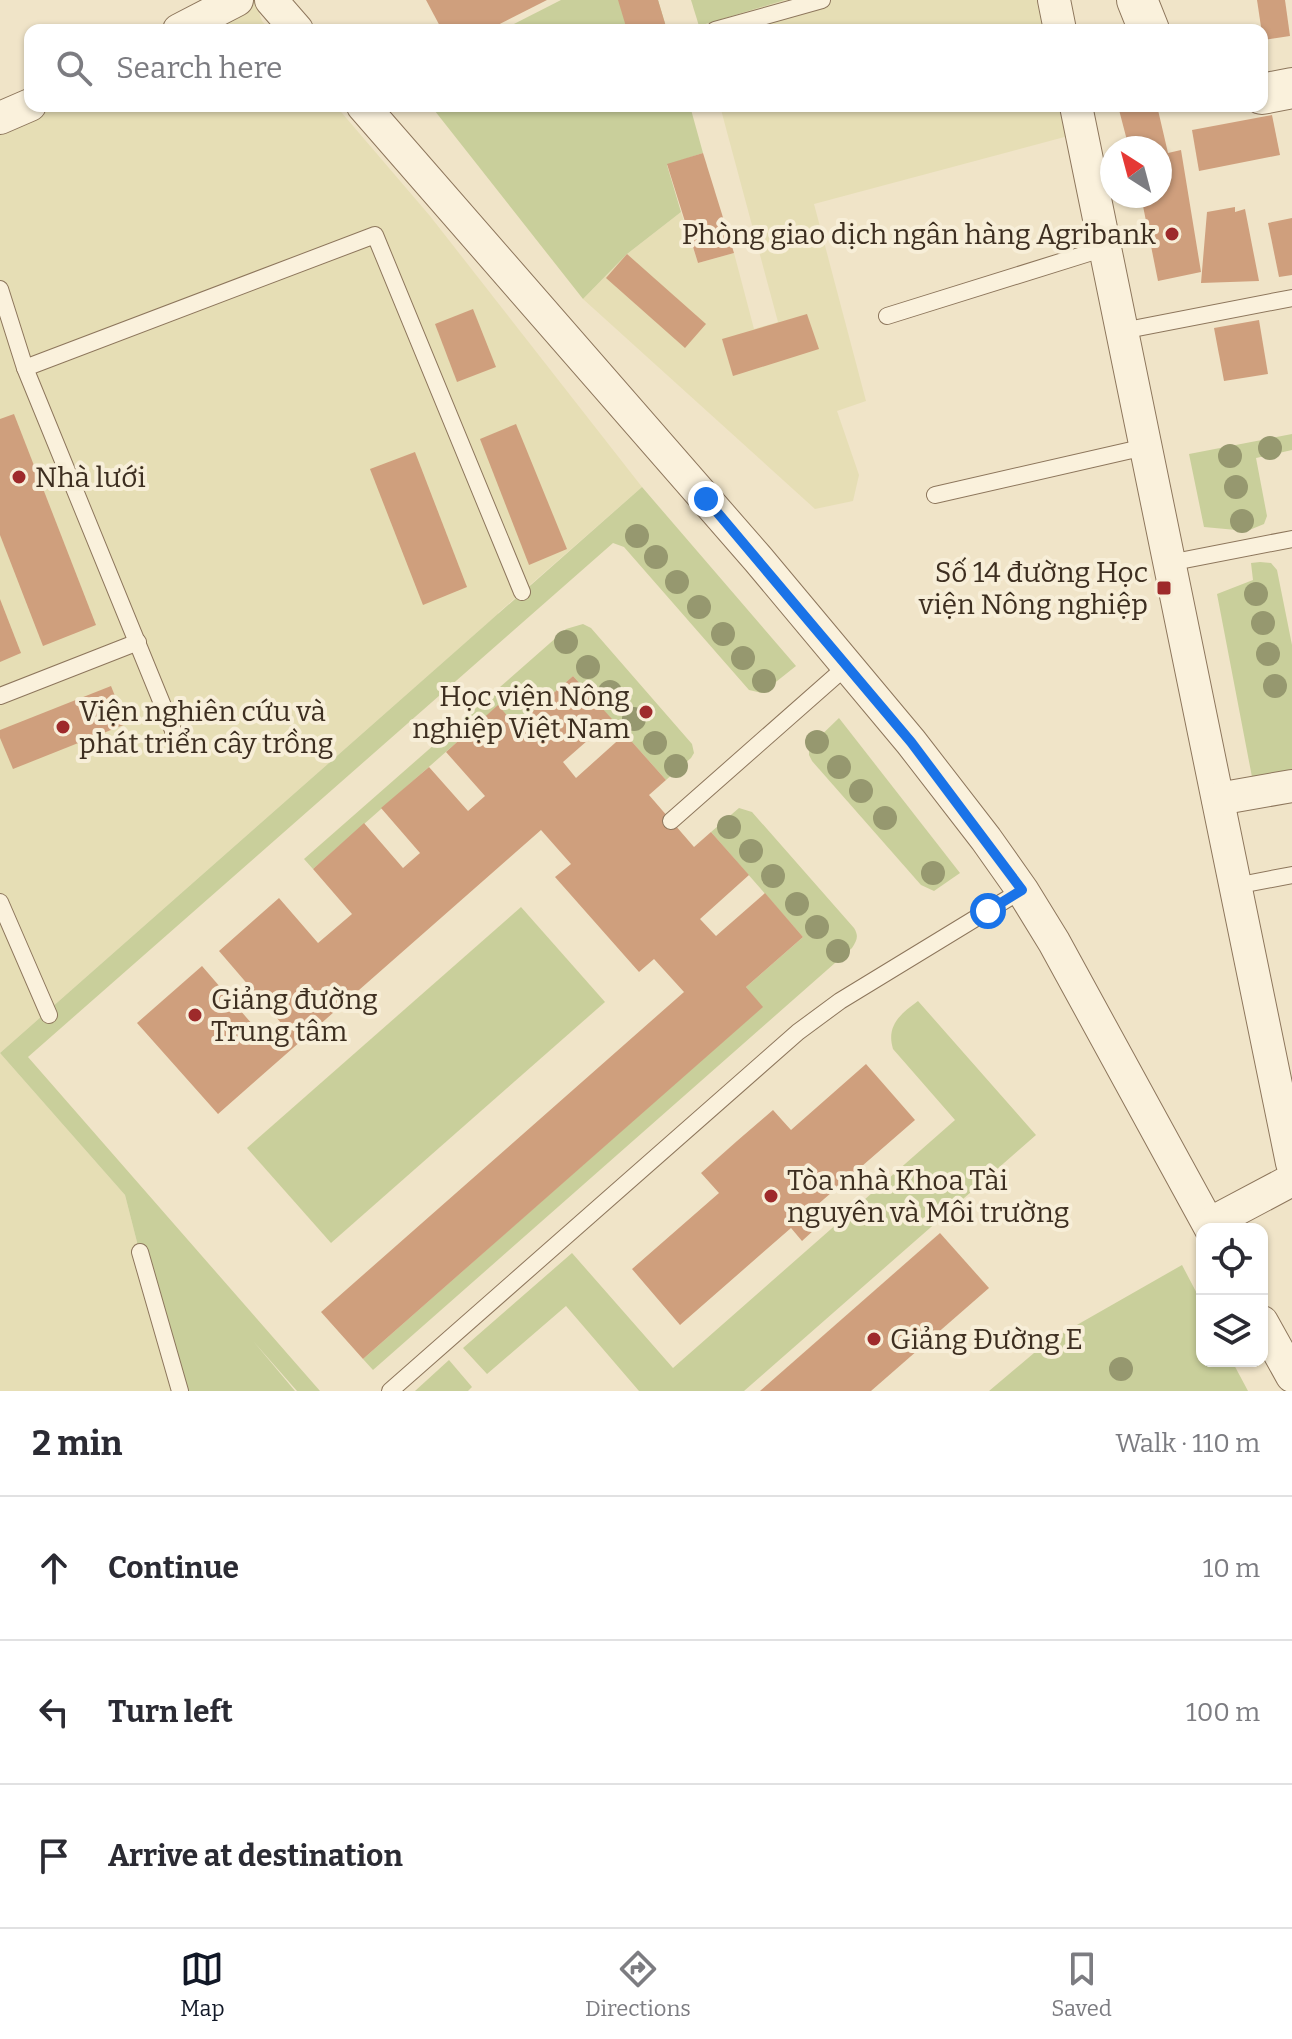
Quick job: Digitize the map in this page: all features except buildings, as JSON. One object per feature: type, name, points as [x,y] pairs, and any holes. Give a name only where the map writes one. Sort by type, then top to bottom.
[{"type":"street","points":[[191,24],[237,0]]},
{"type":"street","points":[[271,0],[292,24]]},
{"type":"street","points":[[1054,0],[1059,24]]},
{"type":"street","points":[[1137,0],[1147,24]]},
{"type":"street","points":[[1268,93],[1292,88]]},
{"type":"street","points":[[0,118],[24,108]]},
{"type":"street","points":[[368,112],[848,665],[911,742],[1022,890],[1054,942],[1208,1223]]},
{"type":"street","points":[[1077,112],[1292,1163]]},
{"type":"street","points":[[1218,799],[1292,786]]},
{"type":"street","points":[[1217,1223],[1292,1180]]},
{"type":"street","points":[[1268,1333],[1292,1376]]},
{"type":"lane","points":[[736,24],[822,0]]},
{"type":"lane","points":[[25,368],[375,235],[522,592]]},
{"type":"lane","points":[[887,316],[1105,248]]},
{"type":"lane","points":[[0,289],[25,368],[179,745]]},
{"type":"lane","points":[[1122,331],[1292,298]]},
{"type":"lane","points":[[935,495],[1145,447]]},
{"type":"lane","points":[[1169,563],[1292,539]]},
{"type":"lane","points":[[0,696],[138,642]]},
{"type":"lane","points":[[671,821],[848,665]]},
{"type":"lane","points":[[1235,886],[1292,875]]},
{"type":"lane","points":[[390,1391],[798,1032],[840,1001],[1022,890]]},
{"type":"lane","points":[[0,902],[49,1015]]},
{"type":"lane","points":[[140,1252],[180,1391]]},
{"type":"shaded area","points":[[236,0],[255,0],[265,24],[190,24]]},
{"type":"shaded area","points":[[785,0],[1037,0],[1043,24],[706,24]]},
{"type":"shaded area","name":"Viện nghiên cứu và phát triển cây trồng","points":[[24,111],[341,112],[430,216],[642,487],[498,613],[499,617],[490,621],[0,1053],[0,123]]},
{"type":"shaded area","points":[[722,112],[1066,112],[1072,135],[814,204],[866,401],[837,411],[859,475],[853,501],[815,509],[583,299],[627,254],[681,212],[698,263],[734,253],[754,329],[778,322]]},
{"type":"shaded area","points":[[0,1053],[125,1195],[175,1391],[0,1391]]},
{"type":"green space","points":[[561,0],[658,0],[665,24],[514,24]]},
{"type":"green space","points":[[691,0],[785,0],[706,24],[698,24]]},
{"type":"green space","points":[[436,112],[692,112],[703,153],[667,165],[681,212],[627,254],[583,299]]},
{"type":"green space","points":[[1292,434],[1292,450],[1256,458],[1267,516],[1264,524],[1247,531],[1204,527],[1189,454]]},
{"type":"green space","points":[[642,487],[796,666],[762,693],[749,690],[624,547],[613,543],[28,1057],[320,1391],[297,1391],[254,1342],[295,1391],[175,1391],[125,1195],[0,1053]]},
{"type":"green space","points":[[1251,563],[1271,563],[1277,570],[1292,645],[1292,769],[1252,777],[1217,594],[1253,580]]},
{"type":"green space","points":[[583,624],[591,628],[692,744],[694,753],[691,758],[666,780],[573,676],[516,726],[498,706],[313,869],[304,859],[566,629]]},
{"type":"green space","points":[[839,718],[960,873],[934,891],[921,885],[812,761],[809,747]]},
{"type":"green space","points":[[739,808],[752,812],[854,928],[857,938],[852,948],[373,1370],[363,1359],[762,1007],[746,987],[803,937],[711,832]]},
{"type":"green space","points":[[521,907],[605,1002],[331,1243],[247,1148]]},
{"type":"green space","points":[[918,1001],[1036,1135],[744,1391],[639,1391],[566,1306],[487,1374],[463,1348],[572,1253],[673,1368],[955,1120],[893,1049],[891,1034],[896,1021]]},
{"type":"green space","points":[[1182,1265],[1196,1292],[1196,1367],[1235,1367],[1248,1391],[989,1391],[1047,1342]]},
{"type":"green space","points":[[449,1360],[472,1387],[468,1391],[415,1391]]},
{"type":"place","name":"Phòng giao dịch ngân hàng Agribank","points":[[1172,234]]},
{"type":"place","name":"Nhà lưới","points":[[19,477]]},
{"type":"place","name":"Số 14 đường Học viện Nông nghiệp","points":[[1164,588]]},
{"type":"place","name":"Học viện Nông nghiệp Việt Nam","points":[[646,712]]},
{"type":"place","name":"Viện nghiên cứu và phát triển cây trồng","points":[[63,727]]},
{"type":"place","name":"Giảng đường Trung tâm","points":[[195,1015]]},
{"type":"place","name":"Tòa nhà Khoa Tài nguyên và Môi trường","points":[[771,1196]]},
{"type":"place","name":"Giảng Đường E","points":[[874,1339]]},
{"type":"route","points":[[706,499],[911,742],[1022,890],[988,911]]}]
